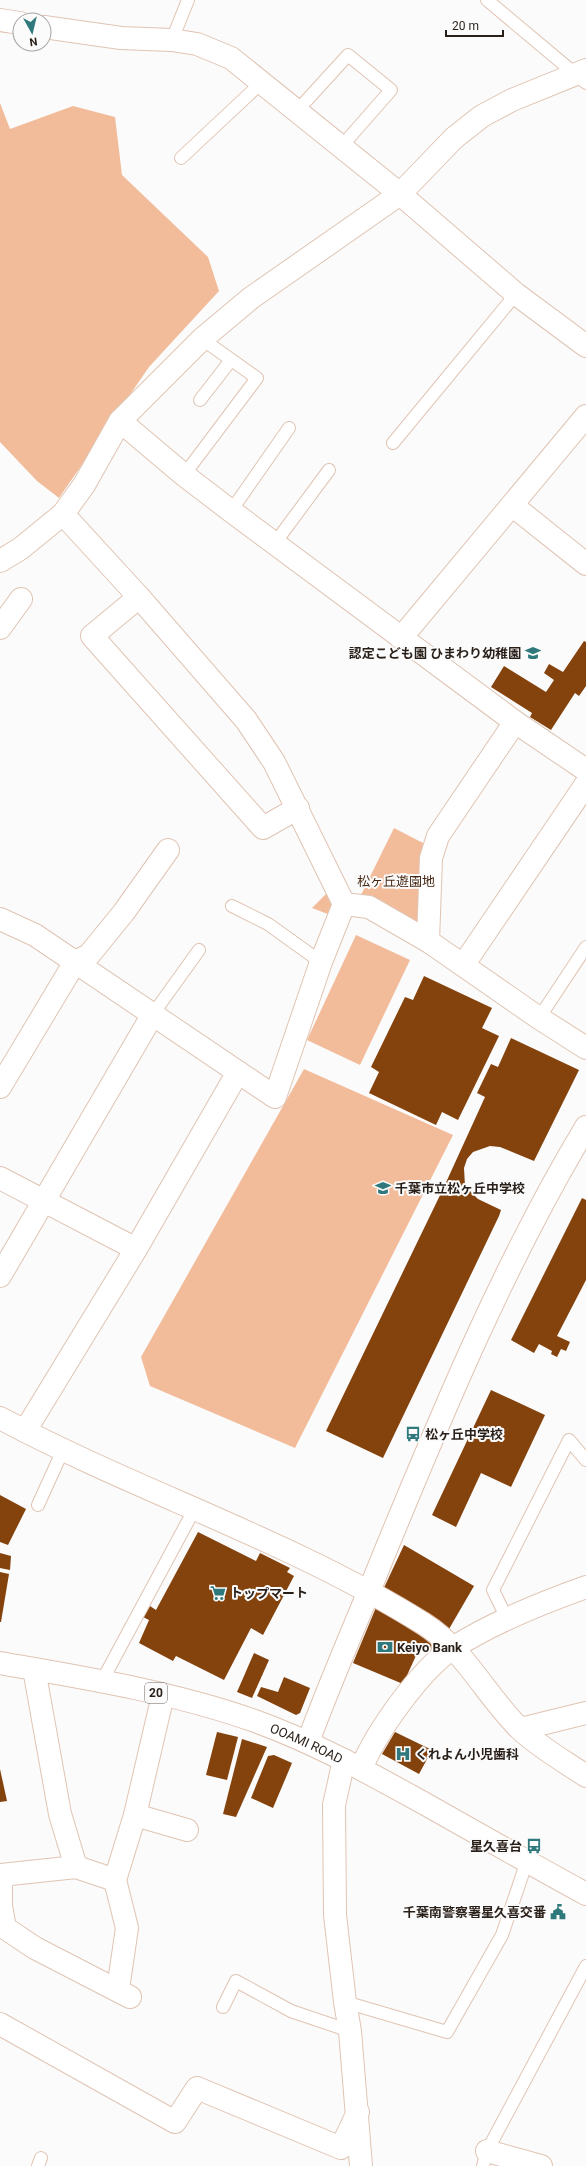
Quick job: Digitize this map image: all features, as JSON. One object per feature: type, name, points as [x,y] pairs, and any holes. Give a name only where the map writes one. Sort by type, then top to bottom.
[{"type":"street","points":[[0,20],[12,22]]},
{"type":"street","points":[[52,28],[121,38],[172,40],[197,44],[231,58],[260,84],[400,194],[516,294],[586,346]]},
{"type":"street","points":[[0,561],[20,549],[63,514],[84,485],[120,421],[202,339],[251,298],[400,194],[454,138],[482,116],[512,100],[583,76]]},
{"type":"street","points":[[401,638],[512,504],[579,439],[586,416]]},
{"type":"street","points":[[120,421],[184,475],[401,638],[515,722],[586,770]]},
{"type":"street","points":[[512,504],[586,564]]},
{"type":"street","points":[[0,919],[35,935],[275,1097],[321,962],[344,904],[274,762],[246,720],[139,597],[63,514]]},
{"type":"street","points":[[139,597],[92,636],[263,828],[298,808]]},
{"type":"street","points":[[0,628],[22,600]]},
{"type":"street","points":[[428,941],[431,858],[438,836],[515,722]]},
{"type":"street","points":[[464,964],[586,784]]},
{"type":"street","points":[[0,1087],[75,962],[89,955],[124,912],[168,850]]},
{"type":"street","points":[[344,904],[369,907],[428,941],[464,964],[539,1018],[586,1048]]},
{"type":"street","points":[[0,1276],[153,1014]]},
{"type":"street","points":[[25,1431],[136,1249],[238,1072]]},
{"type":"street","points":[[308,1742],[452,1392],[496,1296],[556,1176],[586,1127]]},
{"type":"street","points":[[0,1178],[136,1249]]},
{"type":"street","points":[[0,1418],[63,1450],[195,1508],[369,1592],[426,1626],[453,1648],[521,1729],[586,1776]]},
{"type":"street","points":[[361,2166],[358,2112],[350,2031],[344,2002],[335,1915],[334,1813],[336,1791],[353,1764],[368,1753],[409,1691],[432,1665],[453,1648],[508,1619],[586,1587]]},
{"type":"street","name":"OOAMI ROAD","points":[[0,1663],[102,1681],[163,1694],[255,1721],[308,1742],[353,1764],[586,1894]]},
{"type":"street","points":[[34,1669],[60,1814],[76,1867]]},
{"type":"street","points":[[115,1880],[76,1867],[1,1875],[3,1928],[35,1948],[124,1993],[127,1928],[115,1880],[135,1815],[163,1694]]},
{"type":"street","points":[[521,1729],[586,1712]]},
{"type":"street","points":[[135,1815],[187,1830]]},
{"type":"street","points":[[0,2024],[175,2122],[197,2088],[341,2148],[358,2112]]},
{"type":"street","points":[[485,2158],[541,2166]]},
{"type":"lane","points":[[172,40],[188,0]]},
{"type":"lane","points":[[487,0],[583,76]]},
{"type":"lane","points":[[296,112],[348,55],[391,90],[341,147]]},
{"type":"lane","points":[[181,158],[260,84]]},
{"type":"lane","points":[[393,443],[516,294]]},
{"type":"lane","points":[[184,475],[257,378],[202,339]]},
{"type":"lane","points":[[200,400],[231,360]]},
{"type":"lane","points":[[231,510],[289,428]]},
{"type":"lane","points":[[275,543],[329,470]]},
{"type":"lane","points":[[232,906],[268,924],[321,962]]},
{"type":"lane","points":[[539,1018],[586,947]]},
{"type":"lane","points":[[153,1014],[199,950]]},
{"type":"lane","points":[[508,1619],[493,1590],[569,1440],[586,1460]]},
{"type":"lane","points":[[38,1505],[63,1450]]},
{"type":"lane","points":[[102,1681],[195,1508]]},
{"type":"lane","points":[[344,2002],[447,2032],[502,1935],[527,1861]]},
{"type":"lane","points":[[485,2158],[586,1966]]},
{"type":"lane","points":[[223,2007],[236,1981],[291,2011],[350,2031]]},
{"type":"green space","points":[[0,103],[10,129],[73,106],[115,117],[122,175],[208,257],[219,291],[149,367],[59,498],[37,481],[0,442]]},
{"type":"green space","name":"松ヶ丘遊園地","points":[[394,828],[423,843],[419,924],[374,897],[360,897]]},
{"type":"green space","points":[[329,891],[334,903],[333,916],[312,908]]},
{"type":"green space","points":[[356,935],[410,960],[360,1065],[307,1040]]},
{"type":"green space","points":[[304,1069],[453,1135],[295,1448],[150,1386],[141,1357]]},
{"type":"building","points":[[584,641],[586,642],[586,686],[579,696],[575,693],[551,730],[530,717],[532,713],[491,687],[504,666],[546,692],[554,680],[544,673],[549,664],[563,672]]},
{"type":"building","points":[[424,976],[492,1008],[482,1028],[499,1036],[458,1120],[442,1112],[436,1125],[369,1093],[379,1072],[371,1067],[405,997],[413,1000]]},
{"type":"building","points":[[511,1038],[579,1070],[534,1161],[500,1147],[490,1146],[473,1152],[467,1159],[464,1168],[465,1186],[478,1199],[501,1210],[383,1458],[326,1431],[443,1189],[485,1097],[477,1093],[491,1064],[498,1067]]},
{"type":"building","points":[[582,1198],[586,1200],[586,1280],[557,1336],[570,1342],[566,1351],[561,1349],[557,1357],[551,1354],[552,1351],[539,1344],[534,1353],[511,1340]]},
{"type":"building","points":[[491,1390],[545,1415],[511,1487],[481,1473],[456,1527],[432,1515]]},
{"type":"building","points":[[0,1495],[26,1509],[8,1545],[0,1542]]},
{"type":"building","points":[[198,1532],[256,1561],[260,1553],[290,1568],[287,1572],[294,1576],[263,1635],[251,1628],[224,1680],[176,1656],[173,1661],[139,1643],[149,1620],[143,1617],[150,1606],[156,1610]]},
{"type":"building","points":[[404,1545],[474,1586],[449,1629],[382,1592]]},
{"type":"building","points":[[0,1553],[11,1556],[10,1570],[0,1568]]},
{"type":"building","points":[[0,1572],[9,1574],[1,1622],[0,1622]]},
{"type":"building","points":[[377,1605],[437,1641],[431,1651],[420,1647],[403,1684],[353,1663]]},
{"type":"building","points":[[254,1653],[269,1660],[252,1698],[237,1692]]},
{"type":"building","points":[[284,1677],[310,1688],[300,1713],[296,1715],[257,1696],[261,1687],[278,1692]]},
{"type":"building","points":[[217,1732],[238,1737],[227,1780],[206,1775]]},
{"type":"building","points":[[395,1732],[432,1750],[419,1774],[382,1754]]},
{"type":"building","points":[[242,1739],[267,1747],[236,1817],[223,1814]]},
{"type":"building","points":[[274,1755],[292,1763],[273,1808],[251,1798],[268,1756]]},
{"type":"building","points":[[0,1769],[7,1801],[0,1802]]},
{"type":"place","name":"認定こども園 ひまわり幼稚園","points":[[533,653]]},
{"type":"place","name":"千葉市立松ヶ丘中学校","points":[[383,1188]]},
{"type":"place","name":"松ヶ丘中学校","points":[[413,1434]]},
{"type":"place","name":"トップマート","points":[[218,1593]]},
{"type":"place","name":"Keiyo Bank","points":[[385,1647]]},
{"type":"place","name":"くれよん小児歯科","points":[[403,1754]]},
{"type":"place","name":"星久喜台","points":[[534,1846]]},
{"type":"place","name":"千葉南警察署星久喜交番","points":[[558,1912]]}]
